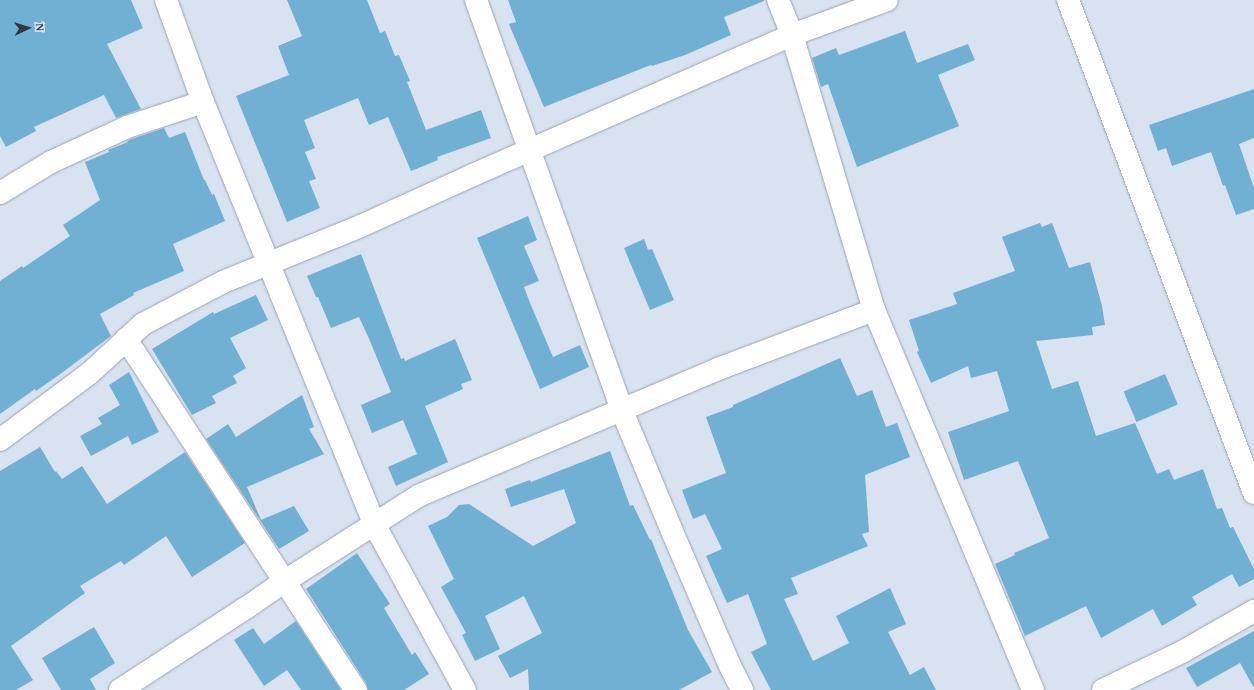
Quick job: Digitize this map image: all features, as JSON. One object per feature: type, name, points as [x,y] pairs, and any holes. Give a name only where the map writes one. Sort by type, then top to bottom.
[{"type":"street","points":[[166,0],[203,102],[374,524],[465,690]]},
{"type":"street","points":[[476,0],[528,151],[622,411],[684,559],[742,690]]},
{"type":"street","points":[[778,0],[792,35],[874,310],[1033,690]]},
{"type":"street","points":[[0,440],[90,373],[143,324],[223,282],[361,226],[792,35],[887,0]]},
{"type":"street","points":[[1068,0],[1254,493]]},
{"type":"street","points":[[0,193],[51,162],[120,130],[203,102]]},
{"type":"street","points":[[120,690],[285,581],[420,495],[718,370],[874,310]]},
{"type":"street","points":[[126,339],[356,690]]},
{"type":"street","points":[[1103,690],[1182,652],[1254,611]]},
{"type":"building","points":[[0,0],[131,0],[143,28],[107,44],[141,109],[116,118],[104,95],[34,127],[36,131],[6,147],[0,136]]},
{"type":"building","points":[[287,0],[367,0],[380,33],[385,31],[395,56],[399,55],[410,81],[407,82],[426,130],[481,110],[491,138],[437,157],[438,160],[411,171],[388,117],[369,125],[358,98],[304,120],[315,148],[305,152],[316,179],[309,181],[320,208],[287,222],[236,96],[289,75],[278,46],[302,36]]},
{"type":"building","points":[[508,0],[764,1],[724,17],[731,35],[685,55],[652,66],[651,65],[544,107],[509,24],[516,22]]},
{"type":"building","points":[[905,31],[917,63],[968,44],[975,60],[938,75],[959,126],[857,167],[828,84],[821,87],[812,58],[836,48],[839,55]]},
{"type":"building","points":[[1254,89],[1254,138],[1239,144],[1254,188],[1254,209],[1236,215],[1225,185],[1223,186],[1211,152],[1172,166],[1166,148],[1158,151],[1149,125]]},
{"type":"building","points":[[164,128],[169,138],[185,132],[204,180],[212,195],[214,194],[225,221],[173,244],[184,271],[133,293],[134,295],[100,314],[111,336],[59,375],[36,391],[35,389],[0,414],[0,281],[22,266],[23,268],[70,236],[63,225],[100,200],[85,162],[109,152],[108,150],[128,142],[127,141]]},
{"type":"building","points":[[528,216],[537,240],[524,246],[539,281],[524,287],[530,303],[553,357],[580,345],[589,367],[540,389],[477,238]]},
{"type":"building","points":[[1040,223],[1042,227],[1052,223],[1069,268],[1090,262],[1102,306],[1105,325],[1092,327],[1093,335],[1036,341],[1052,389],[1078,381],[1096,436],[1135,423],[1157,474],[1169,469],[1174,480],[1203,469],[1217,509],[1222,508],[1230,528],[1233,527],[1254,569],[1254,579],[1239,587],[1232,574],[1192,597],[1197,605],[1162,626],[1153,609],[1101,638],[1086,606],[1025,636],[995,564],[1015,555],[1014,553],[1049,538],[1018,461],[964,480],[948,432],[1009,411],[997,371],[971,378],[968,366],[931,383],[917,352],[919,351],[909,320],[957,304],[953,293],[1015,271],[1002,237]]},
{"type":"building","points":[[644,239],[648,250],[652,249],[674,300],[650,310],[624,248]]},
{"type":"building","points":[[361,254],[401,359],[404,358],[405,361],[455,339],[472,380],[461,384],[463,389],[425,406],[448,462],[396,486],[388,467],[417,454],[403,420],[372,433],[361,405],[391,392],[370,341],[359,317],[331,328],[307,276]]},
{"type":"building","points":[[256,295],[268,320],[230,338],[246,368],[233,376],[237,383],[212,396],[216,403],[192,415],[152,349],[213,312],[214,314]]},
{"type":"building","points":[[840,358],[857,396],[872,390],[886,427],[897,423],[910,457],[865,475],[869,532],[862,534],[868,546],[791,578],[798,594],[784,599],[813,661],[849,643],[836,616],[890,588],[906,624],[888,632],[910,675],[924,667],[936,690],[771,690],[751,652],[767,644],[748,594],[727,603],[706,556],[722,549],[705,514],[693,519],[682,490],[726,473],[706,417],[733,407],[733,405]]},
{"type":"building","points":[[129,372],[159,432],[132,445],[128,436],[91,456],[80,436],[102,424],[98,418],[120,405],[109,385]]},
{"type":"building","points":[[1165,374],[1178,404],[1136,422],[1124,392]]},
{"type":"building","points":[[302,395],[314,427],[309,429],[324,454],[247,487],[261,520],[294,506],[309,531],[279,549],[206,439],[228,424],[236,437]]},
{"type":"building","points":[[40,447],[55,472],[56,471],[62,479],[82,466],[107,504],[185,452],[245,543],[192,577],[166,536],[124,565],[121,561],[80,586],[85,593],[11,646],[33,680],[16,690],[0,690],[0,471]]},
{"type":"building","points":[[610,451],[630,506],[633,505],[650,540],[651,539],[688,630],[712,672],[679,690],[529,690],[528,669],[510,678],[498,656],[542,633],[524,596],[485,616],[500,649],[475,661],[462,635],[466,633],[441,587],[454,579],[428,526],[447,517],[459,505],[469,504],[533,546],[576,523],[564,489],[511,507],[505,489],[530,480],[531,482]]},
{"type":"building","points":[[357,553],[390,604],[384,608],[412,655],[415,652],[429,674],[404,690],[368,690],[366,683],[306,589]]},
{"type":"building","points":[[296,621],[341,690],[301,690],[287,670],[264,686],[234,640],[253,628],[264,644]]},
{"type":"building","points":[[94,627],[115,663],[90,679],[96,690],[61,690],[42,658]]},
{"type":"building","points":[[1254,631],[1254,688],[1240,663],[1197,687],[1186,668]]}]
